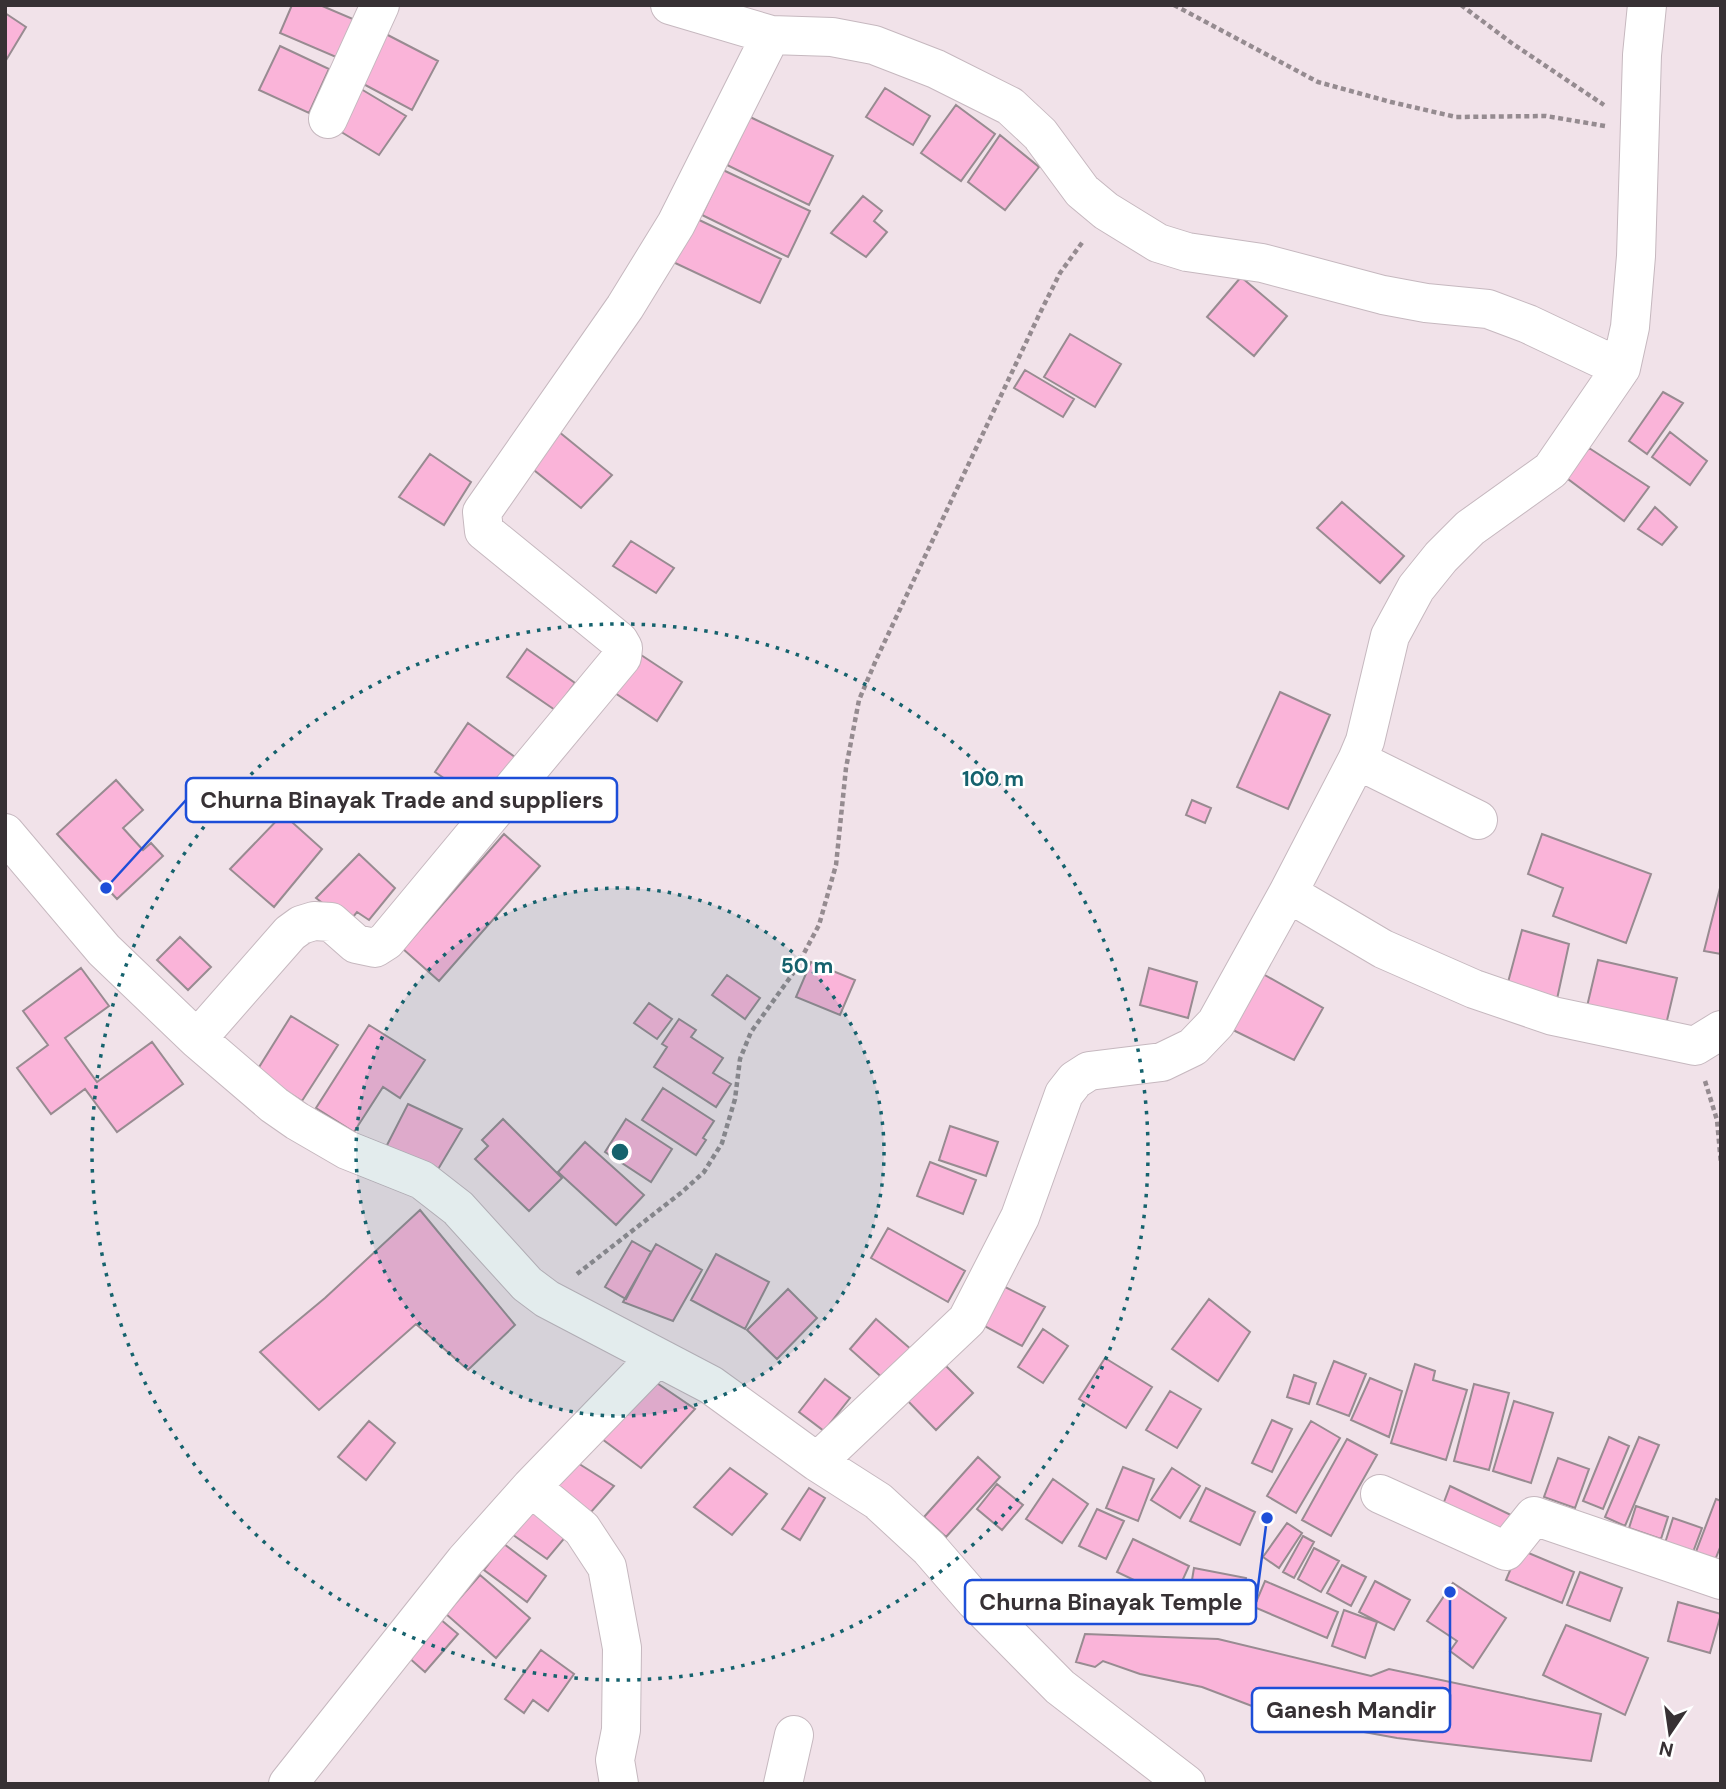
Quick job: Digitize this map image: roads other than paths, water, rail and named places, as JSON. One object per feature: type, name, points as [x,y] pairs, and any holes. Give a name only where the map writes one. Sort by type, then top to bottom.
[{"type":"street","points":[[328,119],[380,5]]},
{"type":"street","points":[[670,5],[771,35],[832,37],[874,45],[936,69],[1010,106],[1040,134],[1082,191],[1106,211],[1158,243],[1187,252],[1262,263],[1382,295],[1426,303],[1488,309],[1528,324],[1621,368]]},
{"type":"street","points":[[817,1462],[967,1321],[1020,1217],[1064,1094],[1075,1080],[1089,1072],[1162,1062],[1194,1047],[1216,1023],[1357,760],[1390,636],[1416,588],[1470,528],[1551,470],[1621,368],[1632,304],[1642,55],[1647,5]]},
{"type":"street","points":[[197,1039],[290,933],[301,925],[314,921],[331,922],[356,944],[375,948],[386,942],[622,657],[623,648],[619,641],[484,531],[482,512],[625,307],[676,224],[771,35]]},
{"type":"street","points":[[1357,760],[1478,820]]},
{"type":"street","points":[[10,846],[104,950],[197,1039],[274,1105],[347,1150],[422,1180],[458,1208],[527,1284],[547,1299],[711,1385],[817,1462],[878,1501],[929,1548],[975,1601],[1060,1687],[1185,1784]]},
{"type":"street","points":[[1288,893],[1383,949],[1474,989],[1553,1016],[1708,1038]]},
{"type":"street","points":[[288,1784],[465,1561],[531,1487],[657,1357]]},
{"type":"street","points":[[531,1487],[582,1529],[607,1567],[622,1648],[621,1730],[615,1760],[619,1784]]},
{"type":"street","points":[[1380,1494],[1506,1551],[1534,1516],[1721,1580]]},
{"type":"street","points":[[783,1784],[794,1735]]},
{"type":"place","name":"Churna Binayak Trade and suppliers","points":[[106,888]]},
{"type":"place","name":"Churna Binayak Temple","points":[[1267,1518]]},
{"type":"place","name":"Ganesh Mandir","points":[[1450,1592]]}]
